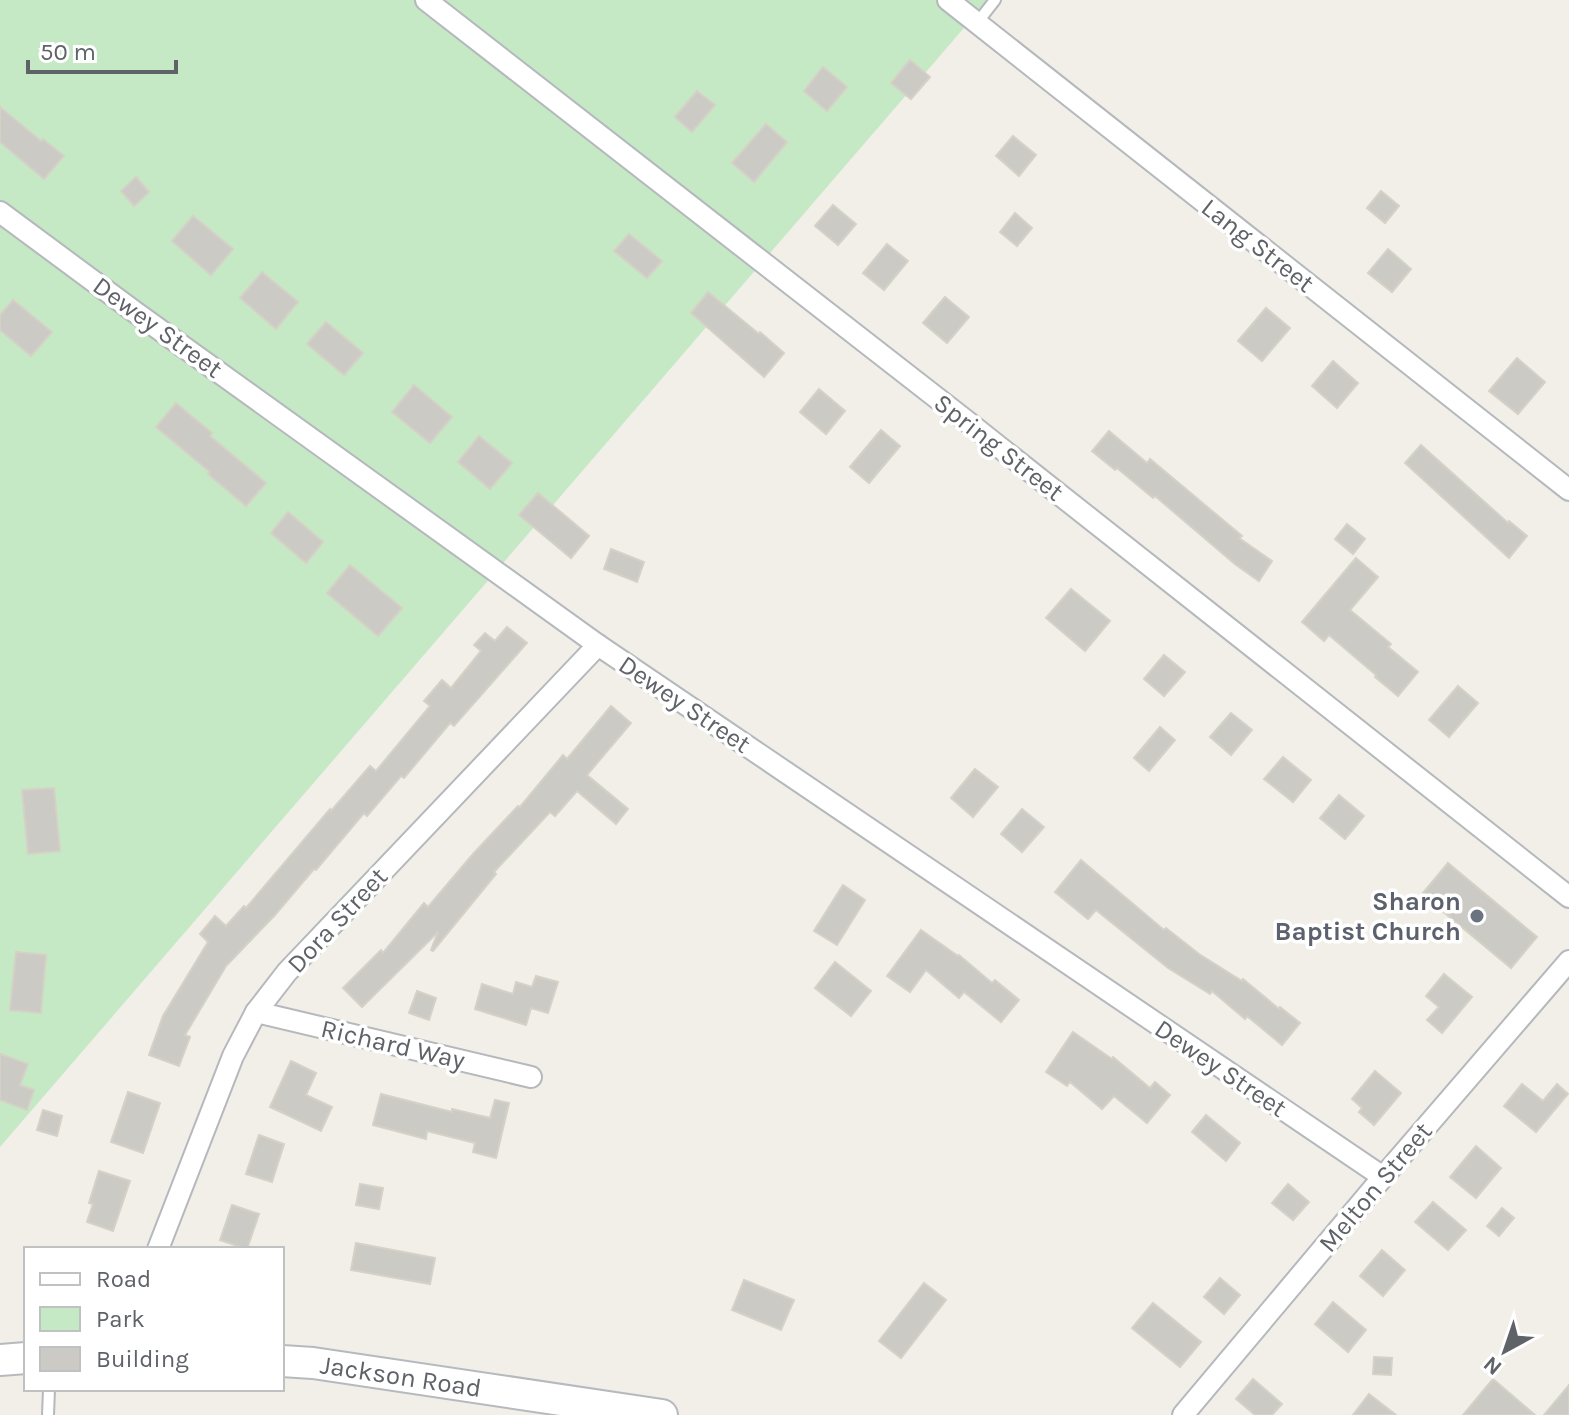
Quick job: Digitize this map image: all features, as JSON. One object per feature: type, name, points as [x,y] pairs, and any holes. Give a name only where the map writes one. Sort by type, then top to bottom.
[{"type":"main road","points":[[0,1360],[24,1358]]},
{"type":"main road","name":"Jackson Road","points":[[284,1361],[662,1415]]},
{"type":"street","name":"Spring Street","points":[[426,0],[1569,897]]},
{"type":"street","name":"Lang Street","points":[[948,0],[1569,490]]},
{"type":"street","name":"Dewey Street","points":[[0,212],[598,645],[1383,1177]]},
{"type":"street","name":"Dora Street","points":[[159,1247],[233,1056],[256,1012],[287,972],[598,645]]},
{"type":"street","name":"Melton Street","points":[[1183,1415],[1569,961]]},
{"type":"street","name":"Richard Way","points":[[256,1012],[531,1077]]},
{"type":"lane","points":[[977,23],[995,0]]},
{"type":"lane","points":[[48,1415],[49,1391]]},
{"type":"green space","points":[[0,0],[988,0],[0,1147]]},
{"type":"building","points":[[910,60],[930,77],[911,99],[891,83]]},
{"type":"building","points":[[823,67],[847,87],[827,111],[804,91]]},
{"type":"building","points":[[697,91],[715,105],[692,132],[675,117]]},
{"type":"building","points":[[0,107],[64,156],[44,179],[0,142]]},
{"type":"building","points":[[766,124],[787,142],[754,182],[732,163]]},
{"type":"building","points":[[1013,136],[1036,155],[1019,176],[996,156]]},
{"type":"building","points":[[136,177],[149,192],[134,206],[121,191]]},
{"type":"building","points":[[1381,191],[1399,206],[1385,223],[1367,208]]},
{"type":"building","points":[[833,205],[856,224],[838,245],[815,226]]},
{"type":"building","points":[[1015,213],[1032,228],[1017,246],[1000,232]]},
{"type":"building","points":[[193,216],[233,249],[211,275],[172,241]]},
{"type":"building","points":[[629,234],[662,261],[647,278],[614,251]]},
{"type":"building","points":[[887,244],[908,261],[884,290],[863,273]]},
{"type":"building","points":[[1388,249],[1411,269],[1392,292],[1368,273]]},
{"type":"building","points":[[262,272],[298,302],[276,329],[240,298]]},
{"type":"building","points":[[708,292],[784,353],[764,377],[691,313]]},
{"type":"building","points":[[945,297],[969,317],[947,343],[923,323]]},
{"type":"building","points":[[13,300],[52,332],[31,356],[0,330],[0,315]]},
{"type":"building","points":[[1266,308],[1290,328],[1262,361],[1238,341]]},
{"type":"building","points":[[326,322],[363,353],[344,375],[307,344]]},
{"type":"building","points":[[1517,358],[1545,382],[1518,414],[1489,391]]},
{"type":"building","points":[[1333,361],[1358,383],[1337,408],[1312,386]]},
{"type":"building","points":[[414,385],[452,417],[430,443],[392,412]]},
{"type":"building","points":[[819,389],[845,411],[826,434],[800,412]]},
{"type":"building","points":[[176,403],[266,483],[246,506],[156,427]]},
{"type":"building","points":[[881,430],[900,446],[869,483],[850,467]]},
{"type":"building","points":[[1109,431],[1147,463],[1150,459],[1242,536],[1239,538],[1272,561],[1259,581],[1155,496],[1153,498],[1092,451]]},
{"type":"building","points":[[479,436],[512,463],[490,489],[458,462]]},
{"type":"building","points":[[1421,445],[1508,523],[1527,536],[1509,558],[1405,463]]},
{"type":"building","points":[[538,493],[589,536],[571,558],[519,515]]},
{"type":"building","points":[[288,512],[323,542],[306,563],[271,533]]},
{"type":"building","points":[[1347,524],[1365,539],[1353,554],[1335,539]]},
{"type":"building","points":[[611,549],[644,562],[637,582],[604,569]]},
{"type":"building","points":[[1356,558],[1378,577],[1350,610],[1391,644],[1388,647],[1418,672],[1398,696],[1329,635],[1324,641],[1302,622]]},
{"type":"building","points":[[350,565],[402,608],[378,636],[327,593]]},
{"type":"building","points":[[1071,589],[1110,621],[1085,651],[1046,618]]},
{"type":"building","points":[[507,627],[527,643],[454,726],[450,723],[404,778],[401,776],[367,816],[364,813],[316,870],[226,966],[185,1035],[190,1037],[179,1066],[149,1055],[163,1016],[208,942],[200,934],[215,916],[226,926],[244,906],[246,908],[370,766],[376,771],[430,706],[424,701],[442,680],[451,688],[481,651],[474,645],[485,633],[495,641]]},
{"type":"building","points":[[1164,655],[1185,672],[1164,696],[1144,679]]},
{"type":"building","points":[[1458,686],[1478,703],[1449,737],[1429,720]]},
{"type":"building","points":[[611,706],[631,723],[587,775],[628,809],[616,824],[577,791],[555,816],[550,812],[494,872],[496,874],[433,951],[438,932],[362,1007],[343,988],[381,950],[383,953],[424,903],[428,907],[563,755],[567,759]]},
{"type":"building","points":[[1231,713],[1252,730],[1231,755],[1210,737]]},
{"type":"building","points":[[1160,727],[1175,740],[1149,771],[1134,758]]},
{"type":"building","points":[[1283,757],[1311,780],[1293,802],[1264,779]]},
{"type":"building","points":[[975,769],[998,787],[973,817],[951,798]]},
{"type":"building","points":[[54,788],[60,851],[28,854],[22,790]]},
{"type":"building","points":[[1339,795],[1364,816],[1345,839],[1320,818]]},
{"type":"building","points":[[1022,809],[1044,827],[1022,852],[1001,834]]},
{"type":"building","points":[[1081,860],[1164,930],[1166,928],[1199,954],[1243,979],[1300,1023],[1282,1045],[1212,991],[1210,994],[1168,968],[1096,910],[1088,919],[1055,892]]},
{"type":"building","points":[[1448,863],[1537,937],[1511,968],[1422,894]]},
{"type":"building","points":[[843,885],[865,900],[837,945],[814,931]]},
{"type":"building","points":[[921,930],[1019,1000],[1001,1022],[964,992],[959,998],[926,970],[910,992],[887,976]]},
{"type":"building","points":[[16,952],[46,955],[41,1013],[10,1010]]},
{"type":"building","points":[[835,962],[871,991],[851,1016],[815,988]]},
{"type":"building","points":[[1444,974],[1472,997],[1442,1033],[1427,1020],[1439,1007],[1426,996]]},
{"type":"building","points":[[536,976],[558,982],[548,1013],[531,1008],[526,1025],[475,1009],[482,984],[513,994],[516,982],[532,987]]},
{"type":"building","points":[[417,991],[436,998],[429,1020],[409,1013]]},
{"type":"building","points":[[1073,1032],[1113,1057],[1150,1088],[1155,1082],[1170,1095],[1147,1123],[1114,1096],[1102,1109],[1070,1082],[1067,1086],[1046,1072]]},
{"type":"building","points":[[0,1054],[28,1064],[20,1085],[34,1090],[27,1110],[0,1100]]},
{"type":"building","points":[[291,1061],[316,1073],[306,1095],[332,1107],[321,1131],[270,1107]]},
{"type":"building","points":[[1375,1071],[1401,1093],[1374,1125],[1359,1112],[1362,1108],[1352,1099]]},
{"type":"building","points":[[1522,1084],[1543,1101],[1557,1084],[1568,1094],[1536,1132],[1504,1106]]},
{"type":"building","points":[[128,1092],[160,1103],[143,1153],[111,1142]]},
{"type":"building","points":[[381,1094],[490,1118],[495,1100],[509,1103],[496,1158],[473,1152],[475,1143],[427,1131],[426,1139],[373,1125]]},
{"type":"building","points":[[43,1110],[62,1116],[57,1136],[37,1130]]},
{"type":"building","points":[[1206,1115],[1240,1143],[1226,1161],[1192,1132]]},
{"type":"building","points":[[259,1135],[284,1144],[272,1182],[246,1174]]},
{"type":"building","points":[[1476,1146],[1501,1168],[1476,1198],[1450,1177]]},
{"type":"building","points":[[99,1171],[130,1181],[113,1231],[87,1222],[93,1204],[89,1203]]},
{"type":"building","points":[[360,1184],[383,1188],[379,1209],[356,1205]]},
{"type":"building","points":[[1288,1184],[1309,1202],[1293,1220],[1272,1203]]},
{"type":"building","points":[[1433,1202],[1466,1230],[1448,1250],[1415,1222]]},
{"type":"building","points":[[232,1205],[259,1214],[248,1247],[220,1240]]},
{"type":"building","points":[[1502,1208],[1514,1218],[1499,1236],[1487,1226]]},
{"type":"building","points":[[356,1243],[435,1258],[430,1284],[351,1270]]},
{"type":"building","points":[[1382,1250],[1405,1270],[1383,1296],[1360,1276]]},
{"type":"building","points":[[1220,1278],[1240,1295],[1224,1314],[1204,1297]]},
{"type":"building","points":[[744,1280],[794,1300],[781,1330],[732,1310]]},
{"type":"building","points":[[924,1283],[946,1300],[901,1358],[879,1341]]},
{"type":"building","points":[[1333,1302],[1366,1330],[1348,1352],[1315,1324]]},
{"type":"building","points":[[1153,1303],[1201,1342],[1180,1367],[1132,1328]]},
{"type":"building","points":[[1374,1357],[1392,1358],[1391,1375],[1373,1374]]},
{"type":"building","points":[[1253,1379],[1282,1404],[1272,1415],[1255,1415],[1236,1399]]},
{"type":"building","points":[[1493,1379],[1535,1415],[1463,1415]]},
{"type":"building","points":[[1569,1385],[1569,1415],[1544,1415]]},
{"type":"building","points":[[1369,1394],[1396,1415],[1353,1415]]},
{"type":"place","name":"Sharon Baptist Church","points":[[1477,916]]}]
